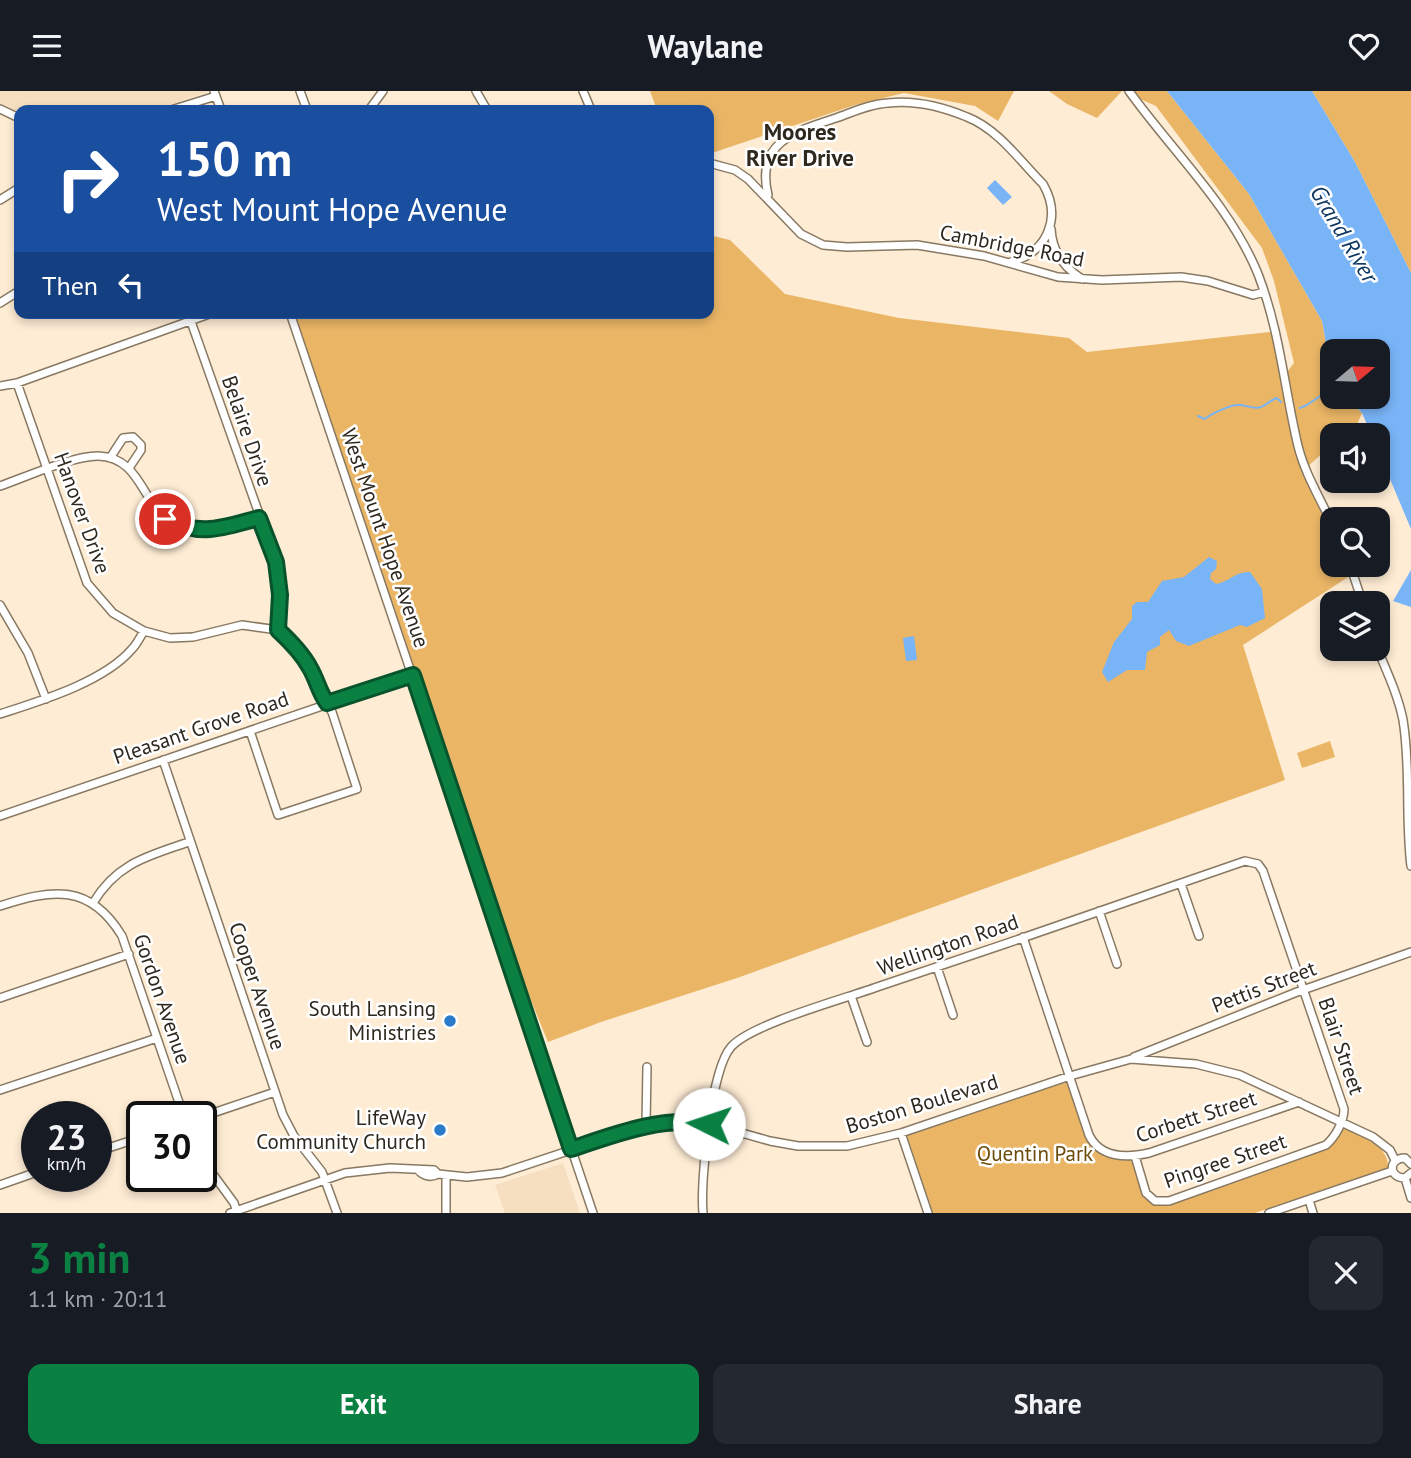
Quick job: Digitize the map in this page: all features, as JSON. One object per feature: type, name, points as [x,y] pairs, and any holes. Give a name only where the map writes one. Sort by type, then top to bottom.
[{"type":"street","points":[[1129,91],[1205,187],[1228,220],[1254,267],[1281,349],[1300,453],[1324,507]]},
{"type":"street","points":[[184,105],[215,93]]},
{"type":"street","points":[[769,199],[766,187],[768,163],[776,146],[792,134],[873,105],[929,105],[969,117],[992,132],[1043,184],[1051,202],[1052,241],[1058,255],[1072,272],[1082,279]]},
{"type":"street","name":"Cambridge Road","points":[[714,164],[735,170],[759,188],[801,234],[823,245],[916,245],[1009,262],[1058,277],[1122,280],[1181,277],[1208,281],[1253,295],[1264,292]]},
{"type":"street","points":[[1009,262],[1037,249],[1049,233],[1051,225]]},
{"type":"street","points":[[0,386],[17,383],[184,319]]},
{"type":"street","name":"Belaire Drive","points":[[190,319],[276,562],[280,595],[278,630]]},
{"type":"street","name":"West Mount Hope Avenue","points":[[292,319],[593,1213]]},
{"type":"street","name":"Hanover Drive","points":[[17,383],[87,583],[113,613],[144,631],[170,638],[193,637],[242,625],[278,630]]},
{"type":"street","points":[[110,458],[123,438],[133,437],[141,445],[141,450],[130,468]]},
{"type":"street","points":[[0,486],[82,458],[98,456],[110,458],[130,468],[138,477],[157,512],[175,524],[195,531],[259,518]]},
{"type":"street","points":[[0,605],[28,653],[46,699]]},
{"type":"street","points":[[250,731],[278,815],[357,789],[332,712],[320,694],[311,668],[293,643],[278,630]]},
{"type":"street","points":[[0,715],[46,699],[97,676],[132,650],[144,631]]},
{"type":"street","points":[[1382,661],[1403,722],[1411,866]]},
{"type":"street","name":"Pleasant Grove Road","points":[[0,816],[413,675]]},
{"type":"street","name":"Cooper Avenue","points":[[163,760],[275,1092],[294,1136],[325,1180],[337,1213]]},
{"type":"street","points":[[0,906],[47,893],[74,895],[93,902],[102,887],[120,870],[189,842]]},
{"type":"street","name":"Wellington Road","points":[[703,1213],[702,1179],[709,1124],[718,1074],[732,1045],[761,1027],[851,996],[1245,861],[1258,864]]},
{"type":"street","name":"Blair Street","points":[[1258,864],[1263,871],[1344,1109],[1341,1121]]},
{"type":"street","points":[[1181,884],[1199,936]]},
{"type":"street","name":"Gordon Avenue","points":[[93,902],[114,923],[122,936],[179,1101]]},
{"type":"street","points":[[1099,911],[1117,964]]},
{"type":"street","points":[[1023,937],[1070,1076]]},
{"type":"street","name":"Pettis Street","points":[[1130,1059],[1303,990],[1411,952]]},
{"type":"street","points":[[0,997],[129,954]]},
{"type":"street","points":[[937,967],[954,1015]]},
{"type":"street","points":[[851,996],[867,1042]]},
{"type":"street","points":[[0,1090],[157,1038]]},
{"type":"street","name":"Boston Boulevard","points":[[235,1212],[325,1180],[365,1170],[390,1168],[419,1171],[425,1168],[442,1175],[467,1177],[502,1173],[646,1125],[674,1121],[709,1124],[769,1141],[825,1148],[862,1144],[1130,1059],[1196,1064],[1255,1081],[1383,1143],[1395,1160]]},
{"type":"street","points":[[646,1125],[647,1067]]},
{"type":"street","name":"Corbett Street","points":[[1070,1076],[1097,1148],[1135,1156],[1299,1102]]},
{"type":"street","points":[[217,1112],[275,1092]]},
{"type":"street","name":"Pingree Street","points":[[1135,1156],[1146,1193],[1155,1202],[1168,1201],[1326,1145],[1334,1139],[1341,1121]]},
{"type":"street","points":[[901,1133],[928,1213]]},
{"type":"street","points":[[1411,1162],[1405,1158],[1395,1160],[1392,1165],[1396,1177],[1408,1175],[1411,1198]]},
{"type":"street","points":[[1269,1213],[1392,1171]]},
{"type":"street","points":[[442,1175],[446,1213]]},
{"type":"street","points":[[0,1185],[21,1178]]},
{"type":"street","points":[[217,1180],[234,1203],[235,1212]]},
{"type":"street","points":[[1309,1200],[1313,1213]]},
{"type":"shaded area","points":[[0,91],[208,92],[169,105],[14,105],[14,112],[0,104]]},
{"type":"shaded area","points":[[563,1163],[580,1213],[505,1213],[495,1185]]},
{"type":"green space","points":[[650,91],[1014,91],[998,121],[975,106],[904,93],[855,105],[714,152],[714,105],[655,105]]},
{"type":"green space","points":[[1049,91],[1122,91],[1097,118],[1067,104]]},
{"type":"green space","points":[[1122,91],[1167,91],[1249,194],[1322,321],[1325,339],[1320,339],[1320,409],[1358,409],[1362,413],[1358,423],[1320,423],[1320,455],[1307,467],[1326,507],[1320,507],[1320,577],[1348,577],[1327,591],[1320,591],[1320,595],[1243,645],[1285,780],[740,977],[548,1042],[483,883],[292,319],[714,319],[714,236],[730,240],[785,294],[899,318],[1069,338],[1087,352],[1279,331],[1287,372],[1294,363],[1274,281],[1262,248],[1156,106]]},
{"type":"green space","points":[[1312,91],[1411,91],[1411,273],[1355,162]]},
{"type":"green space","points":[[1330,741],[1335,757],[1302,768],[1297,753]]},
{"type":"green space","name":"Quentin Park","points":[[1068,1082],[1101,1152],[1136,1156],[1148,1195],[1163,1201],[1324,1146],[1341,1122],[1378,1147],[1384,1153],[1388,1168],[1255,1213],[933,1213],[906,1133]]},
{"type":"water","name":"Grand River","points":[[1167,91],[1312,91],[1355,162],[1411,273],[1411,529],[1390,479],[1390,423],[1366,423],[1358,409],[1390,409],[1390,339],[1325,339],[1322,321],[1249,194]]},
{"type":"water","points":[[995,180],[1012,197],[1003,205],[987,188]]},
{"type":"water","points":[[1209,557],[1217,561],[1210,579],[1216,584],[1250,572],[1262,589],[1265,618],[1247,627],[1240,625],[1189,646],[1176,641],[1169,630],[1160,637],[1160,645],[1147,652],[1145,670],[1127,670],[1108,682],[1102,672],[1114,642],[1132,619],[1132,606],[1137,602],[1148,602],[1162,581],[1184,577]]},
{"type":"water","points":[[1411,570],[1411,607],[1393,601]]},
{"type":"water","points":[[914,636],[917,660],[906,661],[903,638]]},
{"type":"waterway","points":[[1300,408],[1320,396]]},
{"type":"waterway","points":[[1198,416],[1205,419],[1234,405],[1258,408],[1277,398],[1281,402]]},
{"type":"place","name":"South Lansing Ministries","points":[[450,1021]]},
{"type":"place","name":"LifeWay Community Church","points":[[440,1130]]},
{"type":"district","name":"Moores River Drive","points":[[800,145]]},
{"type":"route","points":[[165,519],[195,531],[259,518],[276,562],[280,595],[278,630],[293,643],[311,668],[320,694],[327,703],[413,675],[571,1149],[646,1125],[674,1121],[709,1124]]}]
